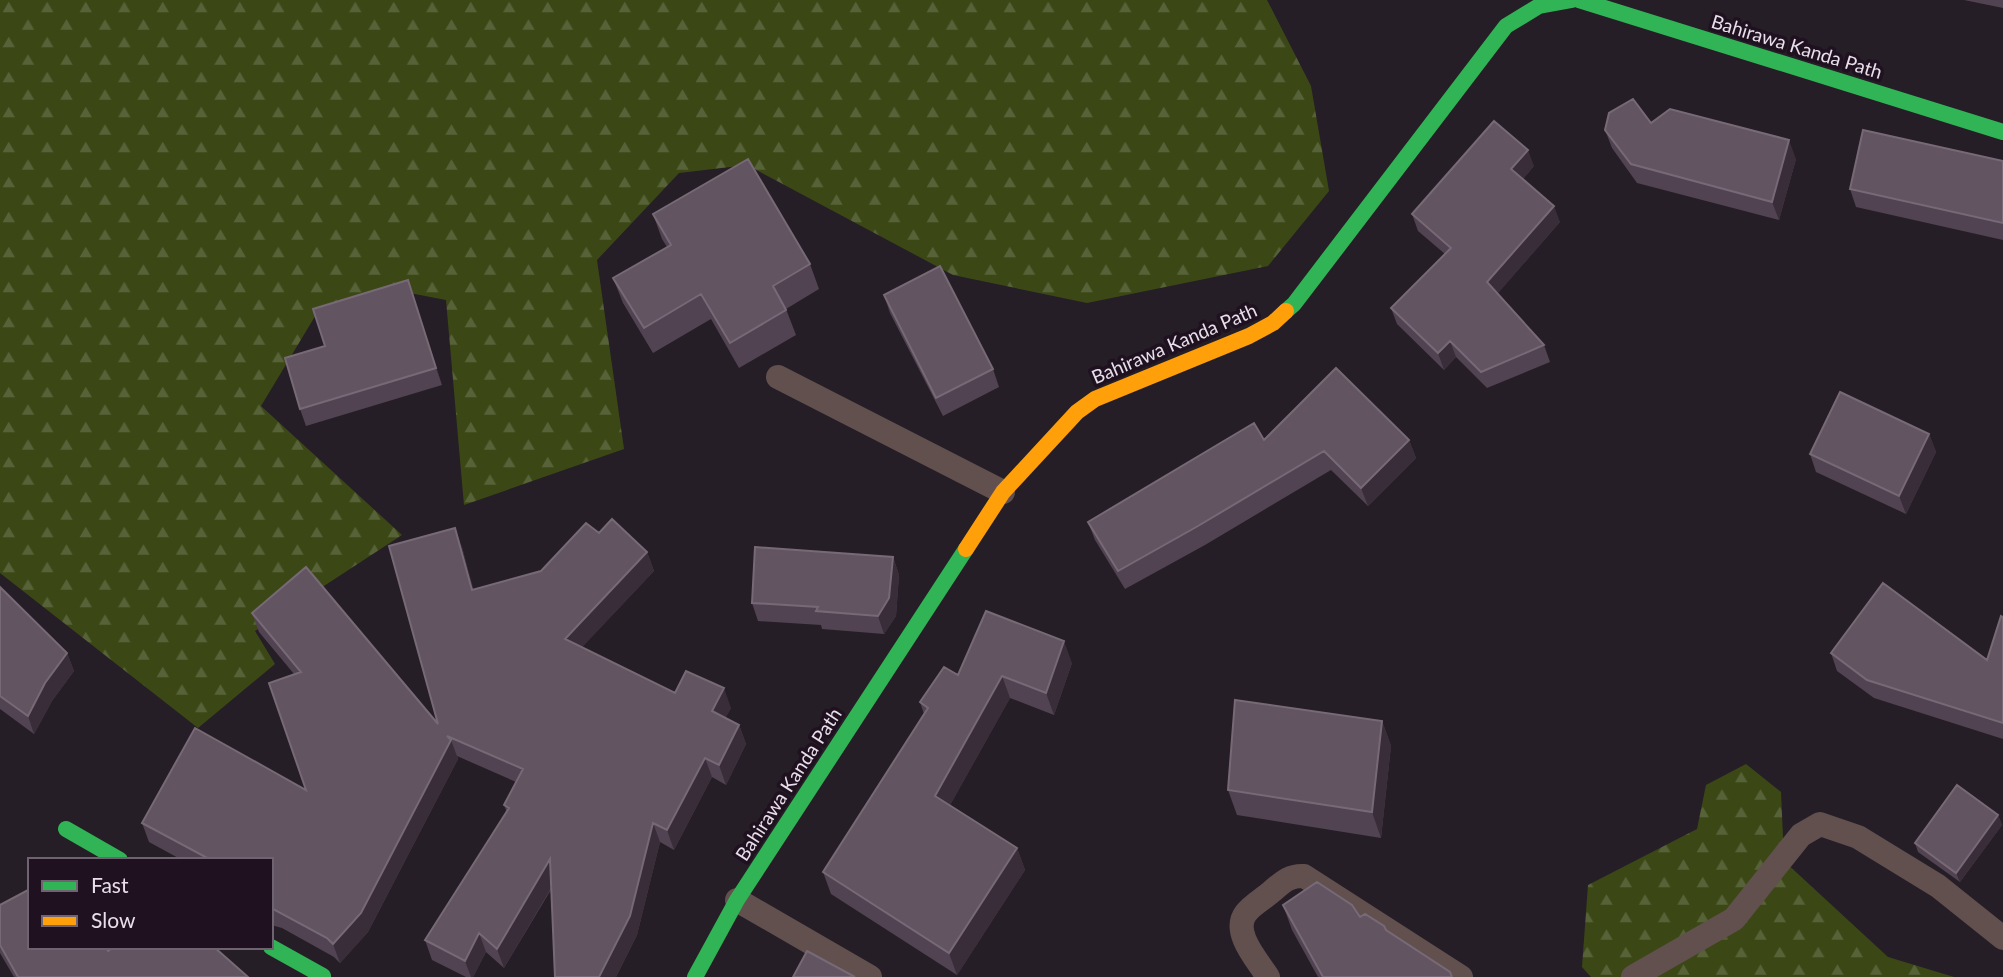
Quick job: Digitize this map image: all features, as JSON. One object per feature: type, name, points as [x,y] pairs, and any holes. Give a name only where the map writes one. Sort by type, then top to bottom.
[{"type":"street","name":"Bahirawa Kanda Path","points":[[695,977],[737,900],[1003,492],[1077,412],[1095,399],[1249,336],[1273,323],[1294,304],[1506,26],[1539,6],[1572,0]]},
{"type":"street","name":"Bahirawa Kanda Path","points":[[1579,0],[2003,132]]},
{"type":"street","points":[[66,829],[117,858]]},
{"type":"street","points":[[273,948],[323,977]]},
{"type":"lane","points":[[778,377],[1003,492]]},
{"type":"lane","points":[[1633,977],[1734,919],[1801,835],[1820,824],[1858,837],[1926,879],[2003,938]]},
{"type":"lane","points":[[1268,977],[1243,937],[1241,925],[1245,914],[1294,875],[1304,876],[1461,977]]},
{"type":"lane","points":[[737,900],[870,977]]},
{"type":"green space","points":[[0,0],[1267,0],[1311,86],[1329,191],[1268,266],[1087,303],[953,275],[747,165],[679,173],[597,260],[624,449],[464,505],[446,300],[384,288],[320,308],[261,406],[402,535],[255,631],[275,664],[198,728],[0,573]]},
{"type":"green space","points":[[1746,764],[1781,792],[1784,861],[1888,957],[1954,977],[1591,977],[1582,967],[1588,885],[1697,829],[1706,785]]},
{"type":"building","points":[[1633,99],[1651,123],[1670,109],[1789,140],[1772,202],[1631,164],[1605,130],[1609,113]]},
{"type":"building","points":[[1494,121],[1528,150],[1511,169],[1554,206],[1487,282],[1544,345],[1481,372],[1450,341],[1438,353],[1391,308],[1451,248],[1412,214]]},
{"type":"building","points":[[1863,130],[2003,161],[2003,223],[1850,189]]},
{"type":"building","points":[[748,159],[810,264],[773,286],[786,310],[730,343],[701,294],[644,328],[613,278],[671,245],[653,214]]},
{"type":"building","points":[[940,266],[993,369],[936,398],[884,295]]},
{"type":"building","points":[[408,280],[436,368],[300,409],[285,358],[325,346],[313,309]]},
{"type":"building","points":[[1336,368],[1409,440],[1361,488],[1324,451],[1118,571],[1088,522],[1254,423],[1264,440]]},
{"type":"building","points":[[1840,392],[1929,434],[1899,496],[1810,454]]},
{"type":"building","points":[[612,519],[647,552],[565,639],[675,693],[686,671],[724,688],[712,711],[739,725],[719,765],[705,758],[667,830],[653,823],[630,916],[599,977],[555,977],[550,859],[497,949],[479,933],[465,961],[425,940],[509,808],[504,805],[523,769],[447,736],[451,740],[361,913],[333,944],[327,938],[273,909],[273,858],[207,858],[142,823],[195,728],[306,790],[269,683],[301,672],[252,613],[306,567],[438,724],[389,546],[455,528],[472,590],[541,571],[586,523],[599,533]]},
{"type":"building","points":[[755,547],[893,557],[889,598],[878,616],[816,611],[818,607],[752,603]]},
{"type":"building","points":[[1883,583],[1987,660],[2001,616],[2003,617],[2003,723],[1867,680],[1831,653]]},
{"type":"building","points":[[0,587],[67,653],[45,683],[28,716],[0,696]]},
{"type":"building","points":[[986,611],[1064,641],[1046,693],[1002,676],[935,796],[1017,848],[949,953],[823,872],[928,708],[920,702],[944,667],[958,675]]},
{"type":"building","points":[[1235,700],[1382,721],[1372,812],[1228,790]]},
{"type":"building","points":[[1957,785],[1998,815],[1956,873],[1915,843]]},
{"type":"building","points":[[1317,882],[1352,905],[1360,917],[1365,914],[1384,926],[1386,930],[1450,972],[1452,977],[1323,977],[1283,905]]},
{"type":"building","points":[[28,890],[28,949],[216,949],[248,977],[18,977],[0,945],[0,905]]},
{"type":"building","points":[[807,951],[855,977],[793,977]]},
{"type":"traffic: fast","points":[[1286,311],[1506,26],[1539,6],[1572,0]]},
{"type":"traffic: fast","points":[[1579,0],[2003,132]]},
{"type":"traffic: fast","points":[[695,977],[737,900],[966,549]]},
{"type":"traffic: fast","points":[[66,829],[117,858]]},
{"type":"traffic: fast","points":[[273,948],[323,976]]},
{"type":"traffic: slow","points":[[966,549],[1003,492],[1077,412],[1095,399],[1249,336],[1273,323],[1286,311]]}]
